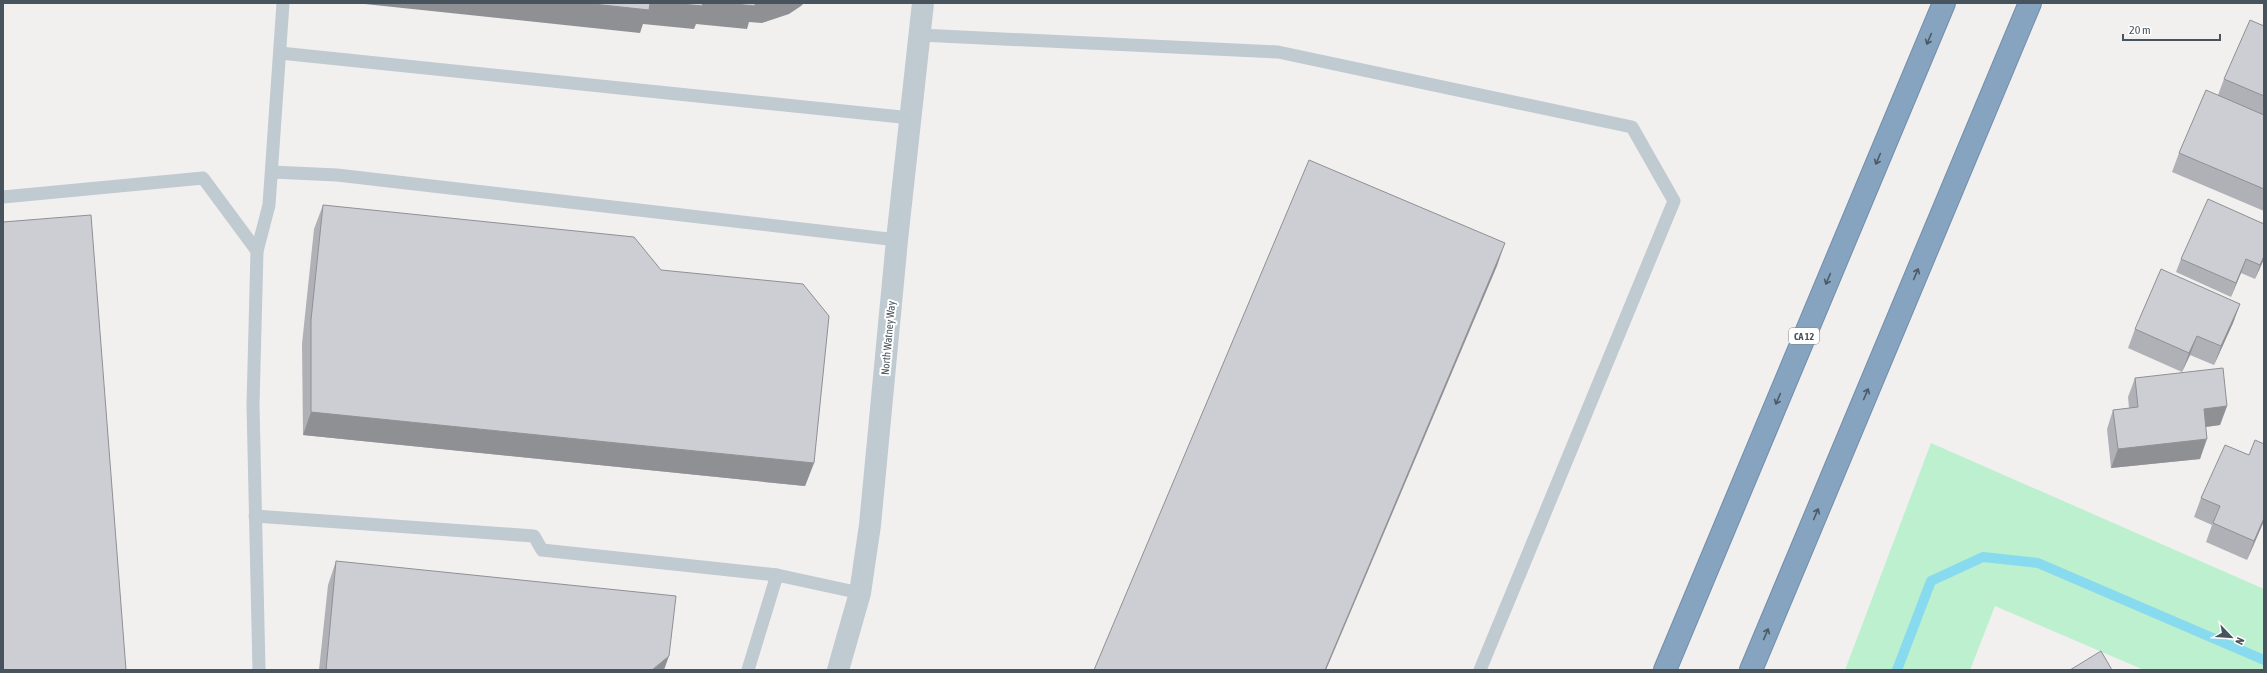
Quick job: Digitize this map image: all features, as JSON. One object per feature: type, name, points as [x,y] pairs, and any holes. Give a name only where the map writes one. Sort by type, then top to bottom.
[{"type":"highway","name":"CA 12","points":[[1665,670],[1944,3]]},
{"type":"highway","points":[[1751,670],[2030,3]]},
{"type":"street","name":"North Watney Way","points":[[838,670],[860,593],[870,525],[897,240],[923,3]]},
{"type":"lane","points":[[259,670],[253,405],[257,251],[269,205],[283,3]]},
{"type":"lane","points":[[920,35],[1278,52],[1632,126],[1674,201],[1480,670]]},
{"type":"lane","points":[[280,53],[911,118]]},
{"type":"lane","points":[[272,172],[337,175],[897,240]]},
{"type":"lane","points":[[3,197],[203,178],[257,251]]},
{"type":"lane","points":[[255,516],[534,536],[542,550],[777,575],[860,593]]},
{"type":"lane","points":[[748,670],[777,575]]},
{"type":"green space","points":[[1931,443],[2264,589],[2264,670],[2144,670],[1995,606],[1970,670],[1845,670]]},
{"type":"building","points":[[584,3],[650,3],[649,10]]},
{"type":"building","points":[[671,3],[703,3],[702,6]]},
{"type":"building","points":[[724,3],[755,3],[755,6]]},
{"type":"building","points":[[2250,20],[2264,26],[2264,96],[2224,79]]},
{"type":"building","points":[[2206,90],[2264,115],[2264,189],[2179,153]]},
{"type":"building","points":[[1309,160],[1505,243],[1325,670],[1094,670]]},
{"type":"building","points":[[2208,199],[2264,224],[2264,256],[2260,265],[2246,259],[2236,283],[2181,259]]},
{"type":"building","points":[[323,205],[634,237],[661,270],[803,284],[829,316],[814,463],[311,412],[311,320]]},
{"type":"building","points":[[91,215],[126,670],[3,670],[3,222]]},
{"type":"building","points":[[2161,269],[2240,304],[2221,346],[2197,336],[2189,353],[2135,329]]},
{"type":"building","points":[[2223,368],[2227,406],[2204,409],[2207,439],[2118,449],[2113,410],[2138,407],[2135,378]]},
{"type":"building","points":[[2255,440],[2264,444],[2264,518],[2254,541],[2213,523],[2220,506],[2201,498],[2225,445],[2249,455]]},
{"type":"building","points":[[336,561],[676,596],[669,656],[652,670],[326,670]]},
{"type":"building","points":[[2101,651],[2112,670],[2070,670]]},
{"type":"waterway","points":[[1897,670],[1931,581],[1983,557],[2038,563],[2264,660]]}]
